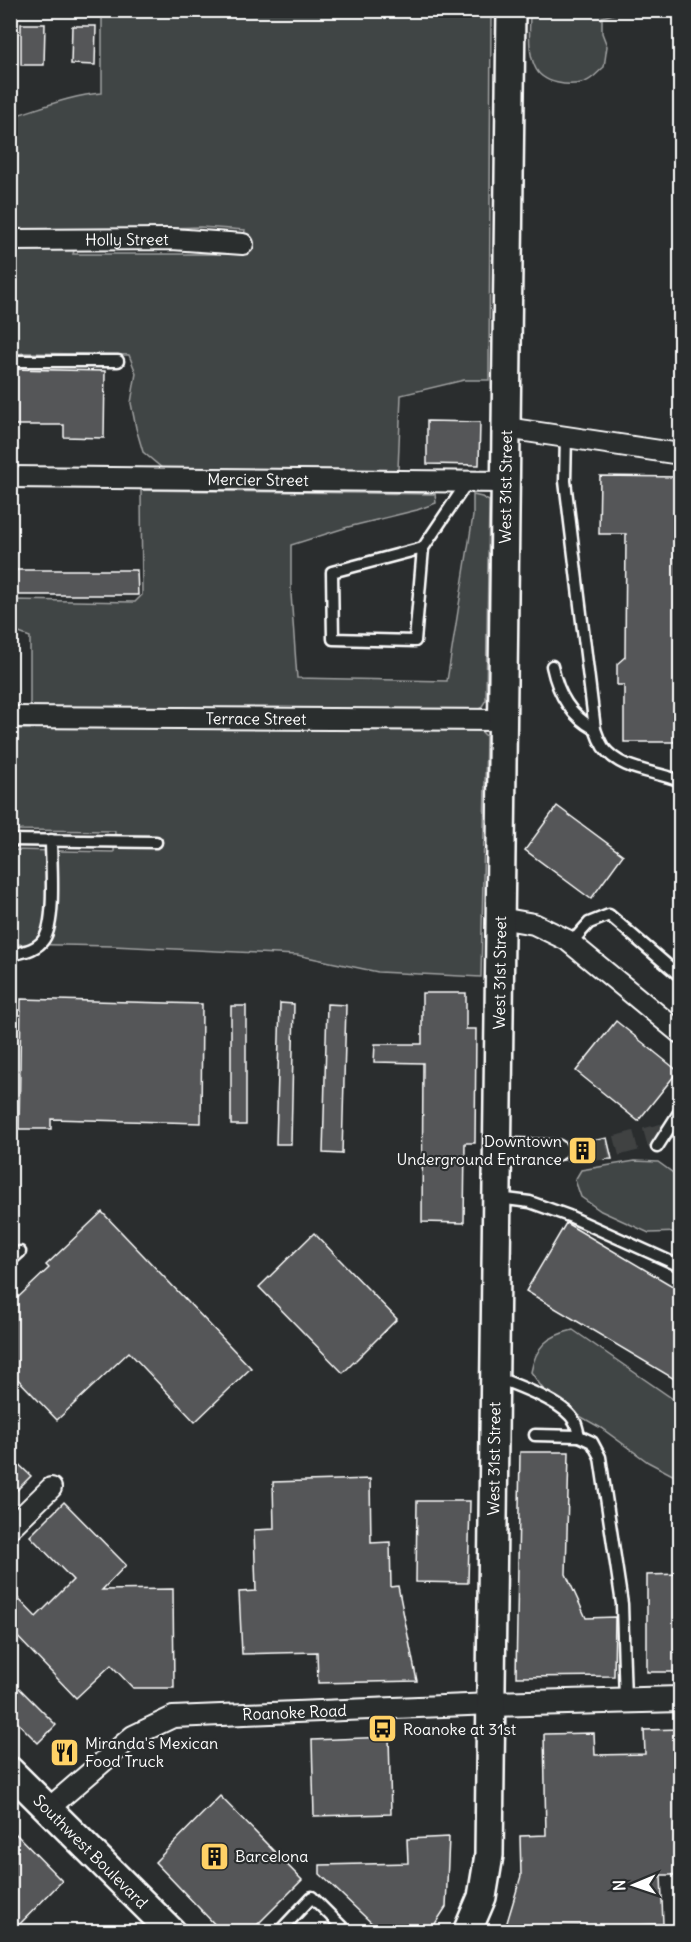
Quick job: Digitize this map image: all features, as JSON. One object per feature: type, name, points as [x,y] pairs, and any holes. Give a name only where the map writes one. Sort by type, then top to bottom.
[{"type":"main road","name":"West 31st Street","points":[[467,1932],[482,1897],[489,1855],[511,10]]},
{"type":"main road","name":"Southwest Boulevard","points":[[10,1771],[172,1932]]},
{"type":"street","name":"Holly Street","points":[[10,240],[172,239],[243,244]]},
{"type":"street","points":[[506,428],[681,454]]},
{"type":"street","name":"Mercier Street","points":[[10,477],[505,482]]},
{"type":"street","name":"Terrace Street","points":[[10,717],[503,720]]},
{"type":"street","points":[[500,918],[534,924],[571,943],[681,1033]]},
{"type":"street","points":[[498,1148],[557,1150]]},
{"type":"street","points":[[10,1528],[51,1488]]},
{"type":"street","name":"Roanoke Road","points":[[48,1809],[133,1736],[173,1717],[492,1704],[681,1700]]},
{"type":"lane","points":[[10,361],[118,361]]},
{"type":"lane","points":[[566,436],[565,481],[595,729],[603,747],[618,760],[632,768],[681,781]]},
{"type":"lane","points":[[423,549],[332,572],[333,639],[415,641],[423,549],[468,481]]},
{"type":"lane","points":[[552,666],[559,692],[569,710],[580,721],[595,729]]},
{"type":"lane","points":[[10,840],[156,842]]},
{"type":"lane","points":[[10,955],[29,951],[44,939],[51,919],[51,840]]},
{"type":"lane","points":[[571,943],[589,923],[609,915],[681,976]]},
{"type":"lane","points":[[657,1147],[681,1111]]},
{"type":"lane","points":[[498,1198],[530,1202],[569,1216],[681,1266]]},
{"type":"lane","points":[[10,1261],[20,1252]]},
{"type":"lane","points":[[496,1377],[565,1410],[575,1422],[579,1436]]},
{"type":"lane","points":[[535,1435],[579,1436],[592,1442],[600,1458],[622,1604],[625,1701]]},
{"type":"lane","points":[[279,1932],[312,1897],[347,1932]]},
{"type":"shaded area","points":[[530,10],[626,11],[602,17],[602,33],[607,46],[604,67],[588,81],[564,84],[550,81],[535,67],[530,47]]},
{"type":"shaded area","points":[[102,11],[491,11],[489,380],[464,380],[401,395],[398,470],[162,468],[143,452],[131,403],[136,373],[129,355],[24,353],[11,355],[11,117],[67,99],[102,93]],"holes":[[[200,227],[245,230],[241,254],[73,254],[80,231]]]},
{"type":"shaded area","points":[[141,490],[435,494],[436,503],[417,510],[348,527],[291,545],[291,594],[297,678],[447,681],[473,516],[473,495],[489,501],[486,700],[481,708],[471,712],[478,728],[486,736],[481,977],[378,972],[297,955],[113,946],[11,944],[11,850],[114,852],[115,831],[11,830],[11,729],[30,729],[30,637],[11,630],[11,600],[135,602],[142,595]]},
{"type":"shaded area","points":[[635,1161],[658,1162],[680,1178],[680,1232],[649,1233],[601,1211],[581,1197],[575,1180],[581,1170]]},
{"type":"shaded area","points":[[573,1330],[680,1404],[680,1479],[648,1462],[601,1428],[567,1409],[543,1389],[531,1372],[536,1355],[550,1339]]},
{"type":"building","points":[[21,24],[45,24],[44,65],[21,65]]},
{"type":"building","points":[[72,26],[96,26],[95,65],[71,64]]},
{"type":"building","points":[[10,369],[105,371],[104,438],[64,437],[64,425],[10,425]]},
{"type":"building","points":[[427,421],[480,422],[479,465],[427,464]]},
{"type":"building","points":[[600,476],[681,477],[681,742],[624,742],[624,685],[617,685],[617,664],[625,657],[626,534],[599,534]]},
{"type":"building","points":[[10,570],[137,570],[138,595],[10,595]]},
{"type":"building","points":[[557,806],[623,855],[591,899],[525,850]]},
{"type":"building","points":[[422,993],[466,993],[466,1029],[476,1029],[475,1143],[465,1143],[464,1223],[422,1222],[423,1063],[374,1062],[375,1044],[422,1044]]},
{"type":"building","points":[[21,999],[202,1004],[201,1123],[51,1119],[51,1129],[19,1129]]},
{"type":"building","points":[[280,1003],[294,1004],[291,1144],[276,1144]]},
{"type":"building","points":[[327,1004],[346,1005],[342,1154],[323,1153]]},
{"type":"building","points":[[231,1006],[246,1006],[246,1125],[231,1125]]},
{"type":"building","points":[[616,1021],[678,1071],[638,1121],[576,1071]]},
{"type":"building","name":"Downtown Underground Entrance","points":[[607,1138],[612,1159],[563,1160],[569,1151],[565,1141],[586,1142]]},
{"type":"building","points":[[102,1212],[251,1368],[195,1422],[129,1352],[57,1420],[10,1371],[10,1305],[49,1268],[46,1265]]},
{"type":"building","points":[[566,1223],[681,1291],[681,1383],[526,1291]]},
{"type":"building","points":[[314,1233],[397,1319],[343,1373],[259,1287]]},
{"type":"building","points":[[520,1452],[569,1452],[566,1574],[586,1618],[615,1617],[614,1676],[516,1677]]},
{"type":"building","points":[[10,1456],[31,1476],[10,1497]]},
{"type":"building","points":[[370,1479],[371,1543],[390,1542],[391,1587],[398,1586],[417,1681],[318,1683],[317,1652],[242,1654],[239,1592],[256,1591],[254,1530],[274,1529],[273,1482]]},
{"type":"building","points":[[417,1501],[470,1501],[468,1583],[416,1582]]},
{"type":"building","points":[[64,1502],[126,1565],[102,1590],[173,1589],[174,1688],[133,1688],[111,1665],[76,1698],[10,1629],[10,1590],[36,1617],[73,1580],[30,1536]]},
{"type":"building","points":[[681,1574],[681,1672],[647,1672],[647,1575]]},
{"type":"building","points":[[10,1679],[56,1725],[38,1743],[10,1715]]},
{"type":"building","points":[[681,1729],[681,1875],[661,1875],[663,1924],[505,1929],[521,1876],[520,1836],[546,1835],[544,1734],[594,1733],[595,1755],[645,1754],[644,1730]]},
{"type":"building","points":[[389,1737],[391,1814],[314,1816],[312,1740]]},
{"type":"building","name":"Barcelona","points":[[220,1796],[302,1880],[250,1932],[222,1932],[155,1862]]},
{"type":"building","points":[[10,1828],[62,1881],[12,1932],[10,1932]]},
{"type":"building","points":[[449,1837],[446,1907],[431,1930],[381,1932],[320,1874],[320,1865],[408,1863],[407,1839]]},
{"type":"tunnel","points":[[557,1150],[601,1150],[680,1129]]},
{"type":"place","name":"Downtown Underground Entrance","points":[[583,1150]]},
{"type":"place","name":"Roanoke at 31st","points":[[382,1729]]},
{"type":"place","name":"Miranda's Mexican Food Truck","points":[[64,1752]]},
{"type":"place","name":"Barcelona","points":[[214,1856]]}]
